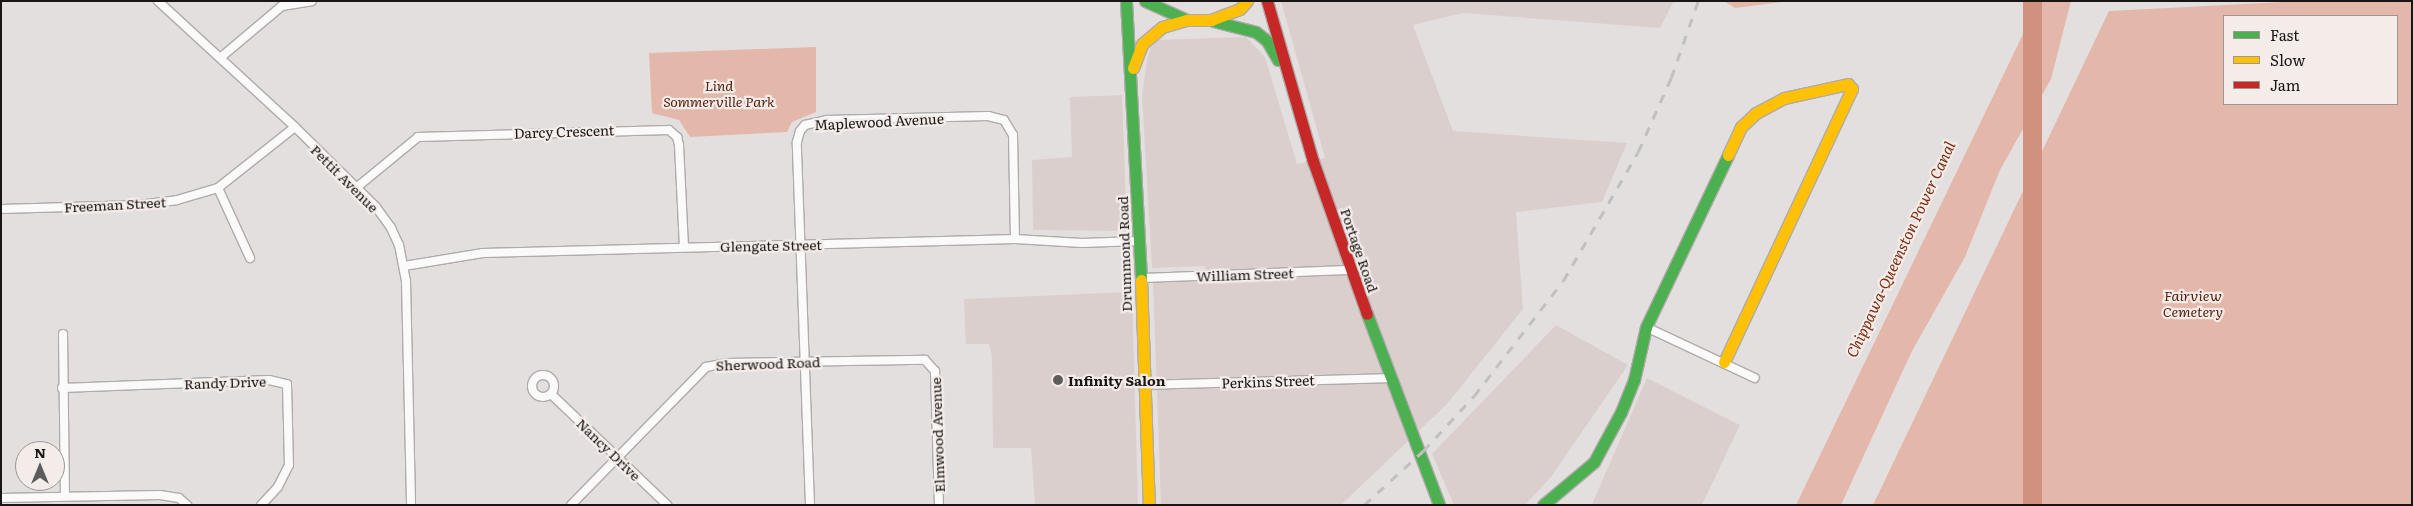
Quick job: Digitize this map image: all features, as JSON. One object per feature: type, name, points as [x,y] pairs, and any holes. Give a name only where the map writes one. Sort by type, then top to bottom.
[{"type":"street","name":"Pettit Avenue","points":[[158,1],[295,127],[376,206],[391,228],[404,266],[411,505]]},
{"type":"street","points":[[220,58],[275,10],[298,2],[312,1]]},
{"type":"street","name":"Drummond Road","points":[[1126,1],[1146,385],[1149,505]]},
{"type":"street","points":[[1145,1],[1164,13],[1187,20]]},
{"type":"street","points":[[1210,20],[1240,9],[1247,1]]},
{"type":"street","name":"Portage Road","points":[[1267,1],[1290,87],[1350,270],[1439,505]]},
{"type":"street","points":[[1131,76],[1142,44],[1150,35],[1171,22],[1210,20],[1242,26],[1267,40],[1290,87]]},
{"type":"street","points":[[1543,505],[1594,462],[1634,380],[1646,327],[1741,127],[1756,112],[1784,98],[1848,84],[1852,89],[1851,97],[1724,362]]},
{"type":"street","name":"Maplewood Avenue","points":[[810,505],[797,142],[800,131],[805,125],[836,120],[988,116],[1004,120],[1013,135],[1015,239]]},
{"type":"street","name":"Freeman Street","points":[[1,209],[138,205],[177,200],[218,188],[295,127]]},
{"type":"street","name":"Darcy Crescent","points":[[356,188],[418,137],[668,130],[677,138],[679,145],[684,246]]},
{"type":"street","points":[[218,188],[250,258]]},
{"type":"street","name":"Glengate Street","points":[[404,266],[483,253],[684,246],[1015,239],[1082,243],[1139,242]]},
{"type":"street","name":"William Street","points":[[1140,278],[1350,270]]},
{"type":"street","points":[[1646,327],[1755,378]]},
{"type":"street","points":[[63,334],[62,388],[65,496]]},
{"type":"street","name":"Sherwood Road","points":[[571,505],[706,367],[726,363],[925,360],[933,365]]},
{"type":"street","name":"Elmwood Avenue","points":[[933,365],[939,505]]},
{"type":"street","name":"Perkins Street","points":[[1146,385],[1390,378]]},
{"type":"street","name":"Randy Drive","points":[[62,388],[270,380],[287,384],[289,465],[278,487],[261,505]]},
{"type":"street","name":"Nancy Drive","points":[[551,394],[667,505]]},
{"type":"street","points":[[1,498],[160,495],[179,498],[187,505]]},
{"type":"shaded area","points":[[1281,1],[1674,1],[1660,28],[1463,13],[1413,25],[1453,131],[1627,143],[1602,202],[1516,212],[1523,309],[1447,404],[1341,505],[1161,505],[1153,283],[1206,280],[1205,266],[1152,268],[1142,95],[1147,60],[1153,40],[1246,37],[1265,57],[1297,164],[1325,158]]},
{"type":"shaded area","points":[[2023,1],[2042,1],[2042,505],[2023,505]]},
{"type":"shaded area","points":[[1122,95],[1127,231],[1033,230],[1032,160],[1072,157],[1070,97]]},
{"type":"shaded area","points":[[1132,292],[1138,505],[1035,505],[1031,448],[993,448],[992,356],[989,344],[966,344],[964,299]]},
{"type":"shaded area","points":[[1556,325],[1628,365],[1551,477],[1525,505],[1454,505],[1432,454]]},
{"type":"shaded area","points":[[1647,378],[1740,425],[1702,505],[1592,504]]},
{"type":"green space","points":[[1724,1],[1789,1],[1735,8]]},
{"type":"green space","points":[[2039,1],[2071,1],[2051,79],[2000,170],[1965,257],[1912,351],[1841,505],[1796,505]]},
{"type":"green space","name":"Fairview Cemetery","points":[[2304,1],[2412,1],[2412,505],[1873,505],[2109,11]]},
{"type":"green space","name":"Lind Sommerville Park","points":[[816,47],[816,112],[792,122],[787,132],[690,137],[679,120],[652,113],[649,53]]},
{"type":"railway","points":[[1364,505],[1423,451],[1474,396],[1563,281],[1638,152],[1671,78],[1698,1]]},
{"type":"traffic: fast","points":[[1126,1],[1141,280]]},
{"type":"traffic: fast","points":[[1145,1],[1183,18]]},
{"type":"traffic: fast","points":[[1213,21],[1256,32],[1267,41],[1278,60]]},
{"type":"traffic: fast","points":[[1543,505],[1594,462],[1621,412],[1634,380],[1646,327],[1728,155]]},
{"type":"traffic: fast","points":[[1367,314],[1439,505]]},
{"type":"traffic: slow","points":[[1133,68],[1142,44],[1162,27],[1187,20],[1211,20],[1240,9],[1247,1]]},
{"type":"traffic: slow","points":[[1724,362],[1852,89],[1848,84],[1784,98],[1756,113],[1741,127],[1728,155]]},
{"type":"traffic: slow","points":[[1141,280],[1149,505]]},
{"type":"traffic: jam","points":[[1267,1],[1313,161],[1367,314]]},
{"type":"place","name":"Infinity Salon","points":[[1058,380]]},
{"type":"water label","name":"Chippawa-Queenston Power Canal","points":[[1900,249]]}]
